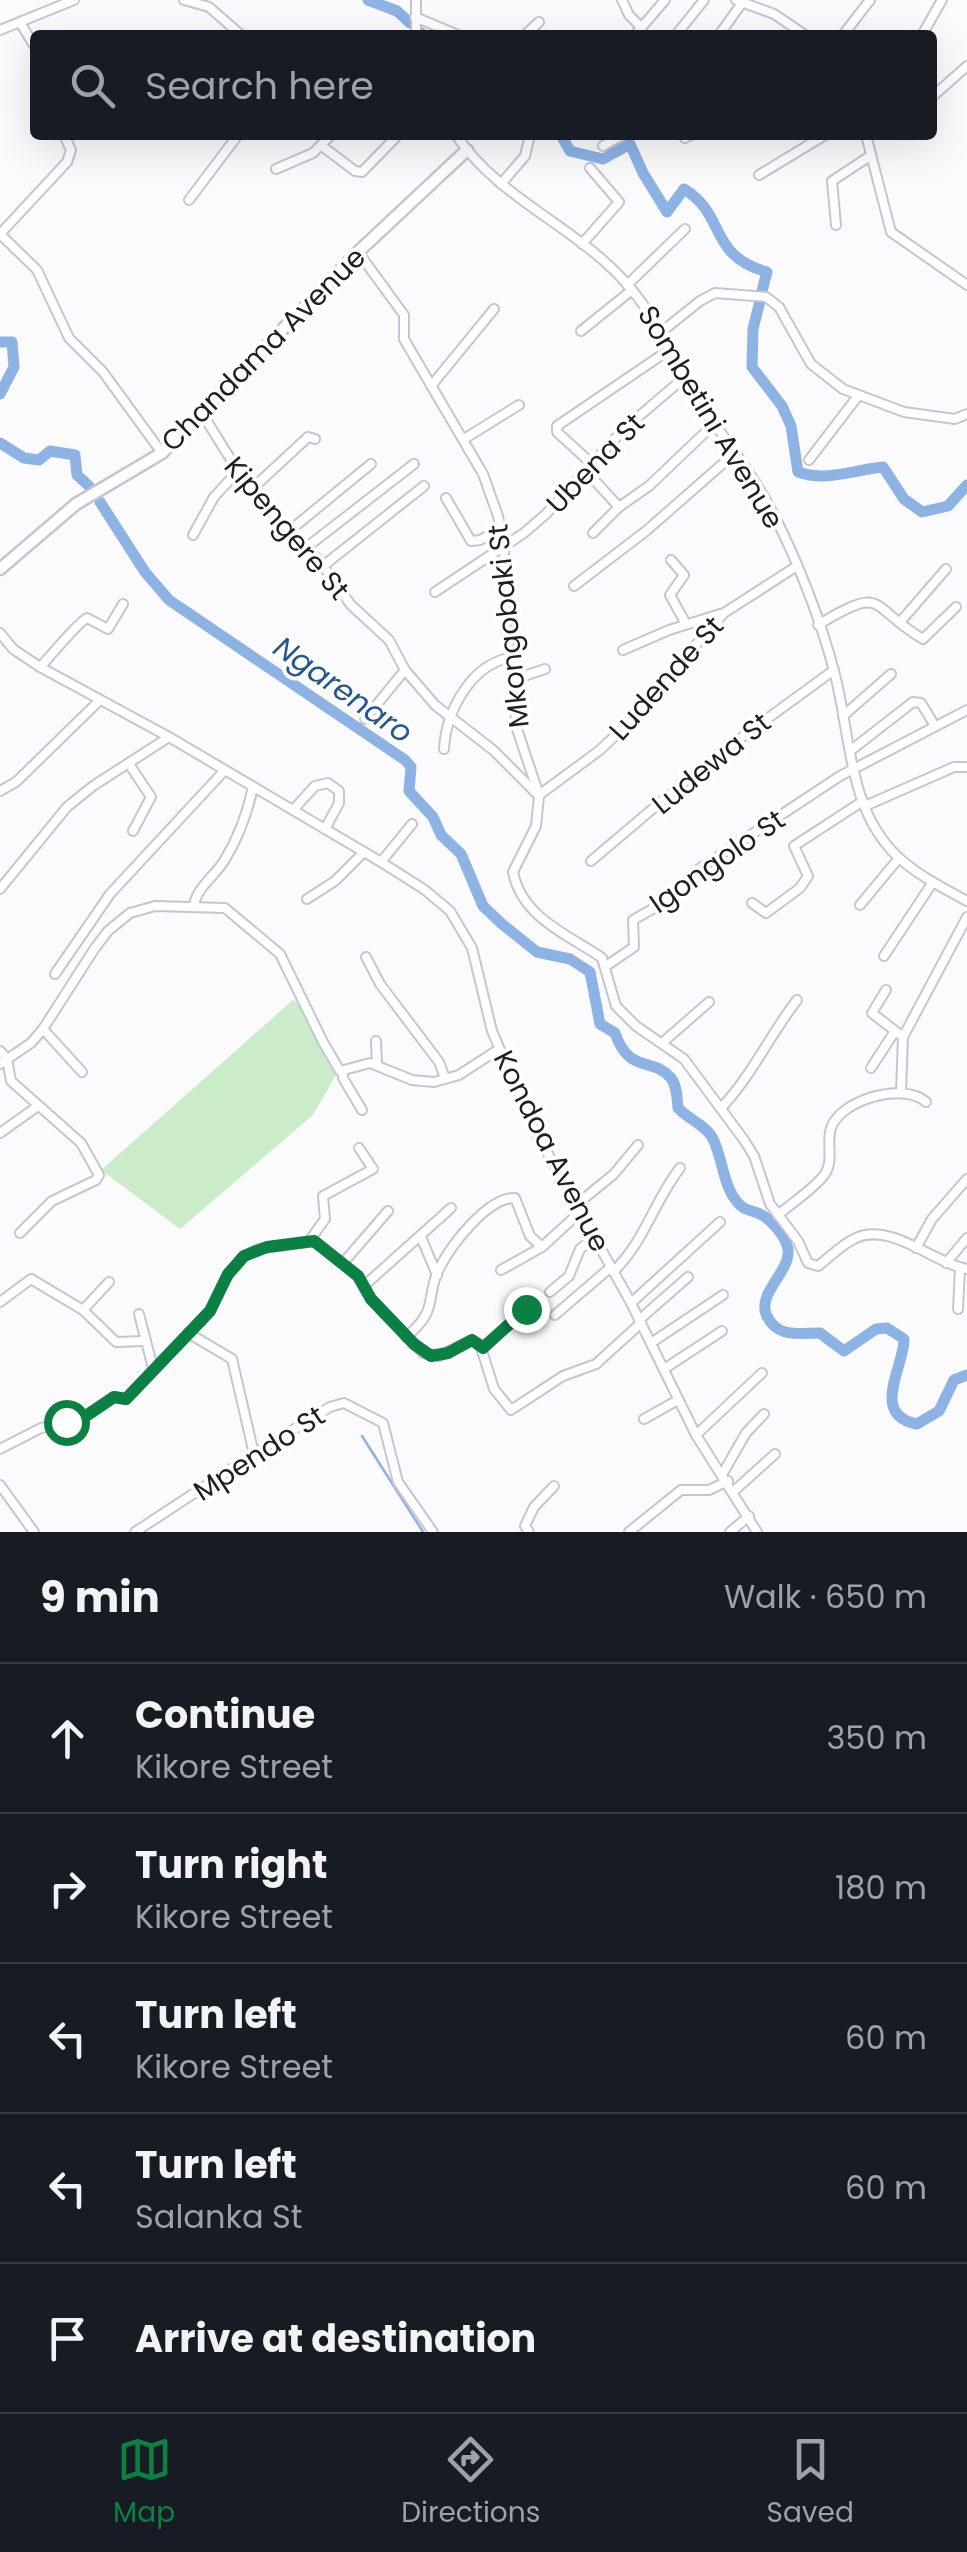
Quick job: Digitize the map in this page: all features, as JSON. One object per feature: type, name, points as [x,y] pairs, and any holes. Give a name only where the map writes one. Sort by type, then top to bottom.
[{"type":"street","points":[[0,30],[22,24],[50,4],[74,0]]},
{"type":"street","points":[[184,0],[209,7],[236,30]]},
{"type":"street","points":[[416,0],[416,30]]},
{"type":"street","points":[[622,0],[637,30]]},
{"type":"street","points":[[639,30],[665,0]]},
{"type":"street","points":[[680,30],[704,0]]},
{"type":"street","points":[[759,9],[766,0]]},
{"type":"street","points":[[846,30],[870,0]]},
{"type":"street","points":[[925,30],[942,0]]},
{"type":"street","points":[[722,30],[740,1],[798,30]]},
{"type":"street","points":[[415,17],[446,30]]},
{"type":"street","points":[[530,30],[539,22]]},
{"type":"street","points":[[783,30],[788,23]]},
{"type":"street","points":[[22,24],[30,38]]},
{"type":"street","points":[[937,92],[967,66]]},
{"type":"street","points":[[66,140],[71,150],[66,162],[0,234],[37,270],[69,338],[103,372],[162,454]]},
{"type":"street","points":[[189,200],[234,140]]},
{"type":"street","points":[[276,169],[300,160],[327,140]]},
{"type":"street","points":[[322,146],[362,172],[393,140]]},
{"type":"street","name":"Sombetini Avenue","points":[[460,140],[501,184],[582,244],[630,287],[774,516],[834,670],[853,769],[873,824],[900,858],[967,901]]},
{"type":"street","points":[[501,184],[525,156],[529,140]]},
{"type":"street","points":[[602,146],[613,140]]},
{"type":"street","points":[[759,175],[817,140]]},
{"type":"street","points":[[867,140],[886,222],[894,237],[967,285]]},
{"type":"street","name":"Chandama Avenue","points":[[0,569],[76,504],[162,454],[358,252],[467,150]]},
{"type":"street","points":[[836,224],[832,181],[870,156]]},
{"type":"street","points":[[582,244],[619,202],[590,168]]},
{"type":"street","points":[[581,331],[685,229]]},
{"type":"street","name":"Mkongobaki St","points":[[358,252],[404,315],[404,339],[483,474],[504,549],[508,658],[516,730],[539,795]]},
{"type":"street","points":[[660,333],[715,293],[766,297],[779,307],[816,369],[843,390],[916,414],[955,420],[967,414]]},
{"type":"street","points":[[432,386],[494,308]]},
{"type":"street","points":[[620,507],[556,426],[669,350]]},
{"type":"street","name":"Ubena St","points":[[434,592],[504,549],[546,514],[624,429],[685,377]]},
{"type":"street","points":[[808,460],[858,396]]},
{"type":"street","points":[[464,439],[519,405]]},
{"type":"street","name":"Kipengere St","points":[[202,415],[238,470],[288,532],[323,566],[351,605],[382,632],[406,670],[450,718],[493,750],[539,795]]},
{"type":"street","points":[[593,533],[714,424]]},
{"type":"street","points":[[254,487],[306,438],[315,438]]},
{"type":"street","points":[[574,586],[646,531],[735,453]]},
{"type":"street","points":[[288,532],[371,464]]},
{"type":"street","points":[[307,548],[414,464]]},
{"type":"street","points":[[193,535],[214,497],[238,470]]},
{"type":"street","points":[[323,566],[424,486]]},
{"type":"street","points":[[446,498],[471,541],[501,529]]},
{"type":"street","points":[[671,560],[684,575],[673,586],[670,599],[686,624]]},
{"type":"street","name":"Ludende St","points":[[539,795],[622,729],[724,613],[796,566]]},
{"type":"street","points":[[901,620],[946,569]]},
{"type":"street","points":[[818,625],[852,605],[866,602],[879,605],[924,639],[956,607]]},
{"type":"street","points":[[40,668],[82,619],[108,629],[123,604]]},
{"type":"street","points":[[622,650],[724,613]]},
{"type":"street","name":"Kondoa Avenue","points":[[0,633],[13,649],[40,668],[170,737],[381,862],[425,890],[458,922],[472,948],[499,1049],[533,1126],[630,1302],[696,1435],[757,1532]]},
{"type":"street","points":[[444,750],[446,726],[481,669],[508,658]]},
{"type":"street","points":[[512,680],[545,668]]},
{"type":"street","points":[[365,718],[406,670]]},
{"type":"street","name":"Ludewa St","points":[[590,861],[708,762],[834,670]]},
{"type":"street","points":[[844,716],[890,674]]},
{"type":"street","points":[[0,791],[16,782],[100,700]]},
{"type":"street","points":[[850,750],[913,702],[922,703],[934,726]]},
{"type":"street","points":[[853,769],[967,710]]},
{"type":"street","points":[[0,889],[68,807],[170,737]]},
{"type":"street","points":[[129,764],[151,797],[133,831]]},
{"type":"street","points":[[752,903],[766,914],[800,888],[808,876],[794,846],[864,803],[954,767],[967,767]]},
{"type":"street","name":"Igongolo St","points":[[606,966],[634,947],[631,926],[635,917],[665,903],[699,869],[853,769]]},
{"type":"street","points":[[54,974],[110,894],[226,770]]},
{"type":"street","points":[[292,810],[316,786],[328,783],[340,791],[340,798],[325,829]]},
{"type":"street","points":[[194,907],[195,896],[219,868],[241,830],[253,787]]},
{"type":"street","points":[[539,795],[536,826],[516,863],[515,882],[526,901],[557,932],[597,954],[606,966],[616,1006],[636,1026],[684,1059],[722,1108],[754,1156],[766,1196],[808,1262],[818,1266],[852,1240],[864,1235],[882,1236],[964,1268],[958,1308]]},
{"type":"street","points":[[381,862],[412,824]]},
{"type":"street","points":[[307,899],[348,870],[364,852]]},
{"type":"street","points":[[860,905],[900,858]]},
{"type":"street","points":[[884,956],[933,882]]},
{"type":"street","points":[[4,1061],[31,1043],[108,930],[130,913],[155,906],[225,908],[280,954],[362,1110]]},
{"type":"street","points":[[871,1068],[899,1034],[967,917]]},
{"type":"street","points":[[366,956],[380,984],[439,1062],[445,1078]]},
{"type":"street","points":[[61,964],[78,975]]},
{"type":"street","points":[[886,990],[872,1011],[899,1034],[901,1092]]},
{"type":"street","points":[[722,1108],[742,1086],[797,1000]]},
{"type":"street","points":[[662,1043],[709,1002]]},
{"type":"street","points":[[43,1028],[82,1072]]},
{"type":"street","points":[[376,1042],[376,1064]]},
{"type":"street","points":[[343,1072],[376,1064],[424,1083],[458,1075],[499,1049]]},
{"type":"street","points":[[0,1051],[11,1081],[80,1143],[98,1178],[52,1201],[20,1234]]},
{"type":"street","points":[[778,1214],[830,1167],[830,1131],[843,1112],[874,1098],[901,1092],[918,1095],[926,1102]]},
{"type":"street","points":[[0,1133],[38,1106]]},
{"type":"street","points":[[501,1270],[542,1247],[638,1146]]},
{"type":"street","points":[[0,1449],[41,1428],[80,1420],[114,1397],[126,1399],[214,1307],[228,1274],[248,1252],[310,1240],[325,1219],[323,1196],[374,1169],[360,1148]]},
{"type":"street","points":[[555,1314],[633,1250],[650,1223],[660,1195],[680,1168]]},
{"type":"street","points":[[916,1248],[932,1219],[967,1179]]},
{"type":"street","points":[[406,1338],[430,1309],[437,1275],[446,1258],[480,1216],[506,1198],[517,1200],[530,1236],[542,1247]]},
{"type":"street","points":[[364,1285],[451,1208]]},
{"type":"street","points":[[343,1263],[388,1211]]},
{"type":"street","points":[[630,1302],[720,1222]]},
{"type":"street","points":[[421,1237],[437,1275]]},
{"type":"street","points":[[550,1292],[570,1276],[580,1249],[594,1238]]},
{"type":"street","points":[[946,1263],[967,1238]]},
{"type":"street","points":[[310,1240],[343,1263],[406,1338],[431,1356],[448,1353],[472,1340],[483,1348],[492,1383],[511,1410],[562,1376],[596,1364],[688,1277]]},
{"type":"street","points":[[0,1302],[31,1278],[83,1310],[116,1342],[144,1341]]},
{"type":"street","points":[[83,1310],[109,1282]]},
{"type":"street","points":[[650,1343],[722,1296]]},
{"type":"street","points":[[483,1348],[535,1302]]},
{"type":"street","points":[[139,1314],[153,1368]]},
{"type":"street","points":[[664,1369],[722,1331]]},
{"type":"street","points":[[188,1333],[232,1359],[254,1454]]},
{"type":"street","points":[[696,1435],[762,1373]]},
{"type":"street","points":[[644,1420],[678,1400]]},
{"type":"street","name":"Mpendo St","points":[[136,1532],[330,1407],[348,1403],[383,1423],[396,1476],[433,1532]]},
{"type":"street","points":[[629,1532],[681,1490],[709,1490],[725,1477],[746,1433],[764,1414]]},
{"type":"street","points":[[734,1491],[775,1454]]},
{"type":"street","points":[[0,1485],[32,1529],[20,1532]]},
{"type":"street","points":[[529,1532],[526,1518],[554,1486]]},
{"type":"street","points":[[730,1532],[749,1516]]},
{"type":"green space","points":[[294,999],[341,1066],[313,1115],[180,1229],[101,1170]]},
{"type":"waterway","points":[[368,0],[397,11],[410,23]]},
{"type":"waterway","points":[[564,140],[570,151],[603,159],[630,144],[667,212],[684,189],[697,199],[735,256],[767,272],[762,291]]},
{"type":"waterway","points":[[760,301],[753,329],[752,367],[782,406],[791,426],[798,472],[829,476],[883,467],[904,499],[922,512],[948,506],[967,485]]},
{"type":"waterway","name":"Ngarenaro","points":[[0,342],[12,342],[14,367],[0,394]]},
{"type":"waterway","name":"Ngarenaro","points":[[0,443],[24,458],[39,460],[50,451],[75,455],[77,475],[89,486]]},
{"type":"waterway","name":"Ngarenaro","points":[[100,502],[145,572],[169,600],[405,760],[411,767],[409,791],[433,817],[441,835],[461,854],[483,906],[537,952],[570,959],[590,972],[600,1024],[615,1033],[634,1060],[656,1067],[670,1077],[678,1108],[713,1139],[734,1197],[744,1208],[769,1220],[784,1239],[788,1257],[766,1298],[770,1322],[789,1333],[820,1333],[844,1351],[876,1329],[887,1328],[904,1339],[892,1400],[903,1419],[917,1424],[939,1411],[954,1380],[967,1375]]},
{"type":"waterway","points":[[362,1436],[423,1532]]},
{"type":"route","points":[[66,1422],[80,1420],[114,1397],[126,1399],[136,1392],[153,1368],[210,1311],[228,1274],[253,1250],[314,1241],[358,1276],[371,1299],[404,1335],[431,1356],[448,1353],[472,1340],[483,1348],[526,1309]]}]
